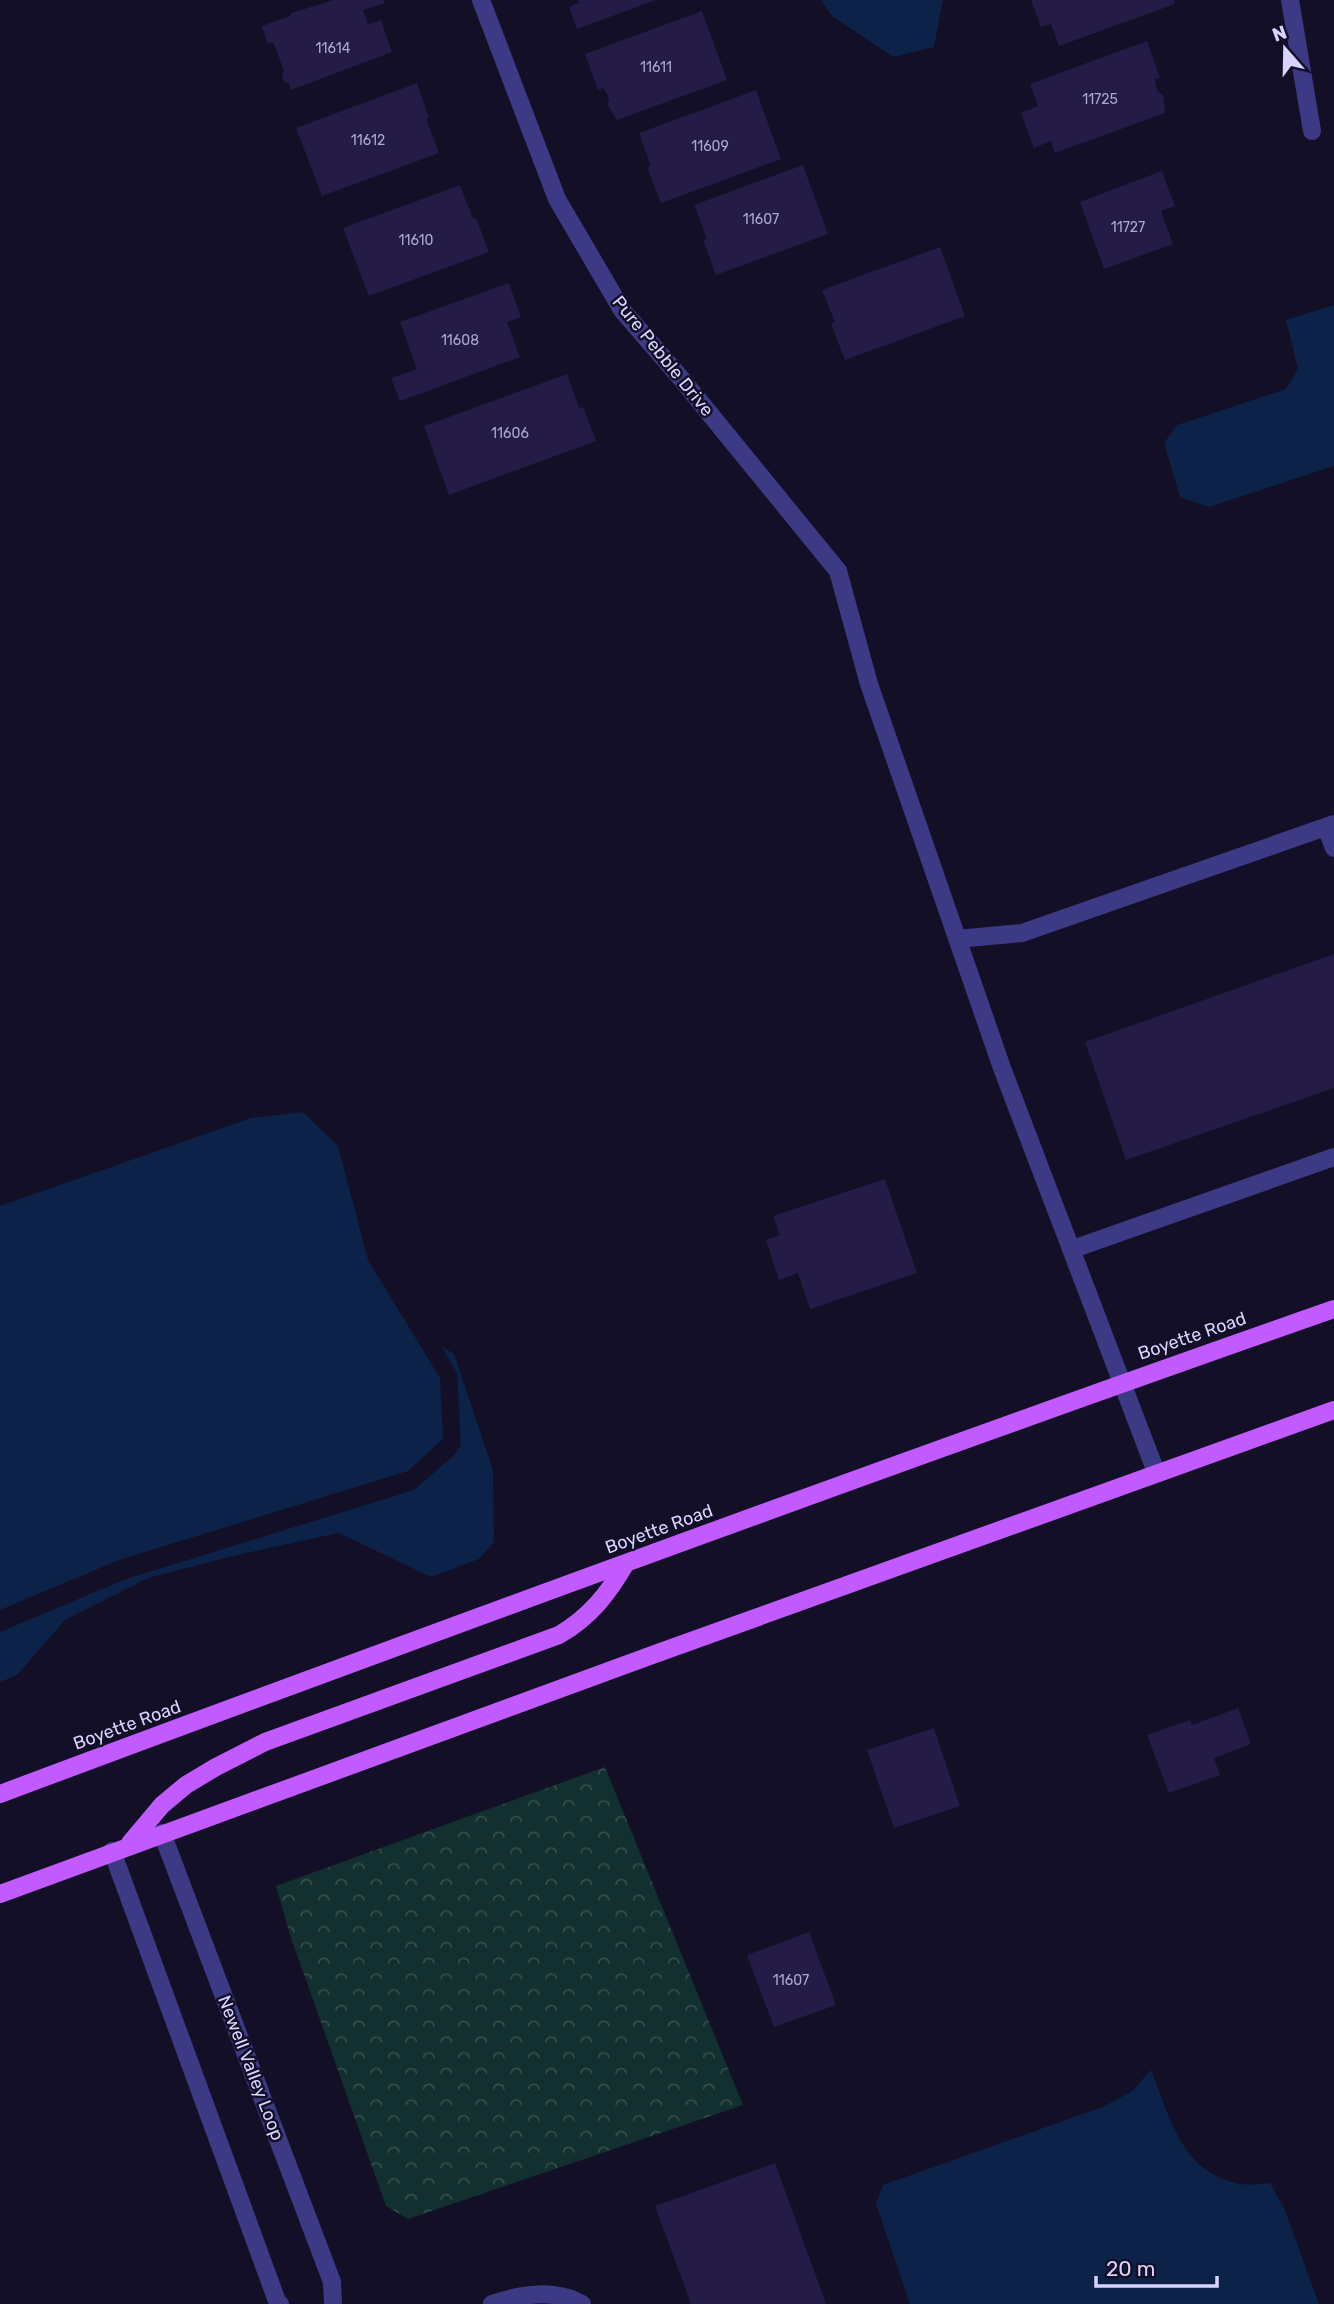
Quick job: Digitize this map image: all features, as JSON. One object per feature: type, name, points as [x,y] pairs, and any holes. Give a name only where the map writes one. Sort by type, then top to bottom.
[{"type":"main road","name":"Boyette Road","points":[[0,1794],[626,1563],[1334,1308]]},
{"type":"main road","points":[[0,1894],[1156,1472],[1334,1410]]},
{"type":"main road","points":[[120,1848],[186,1784],[265,1742],[567,1630],[593,1611],[626,1563]]},
{"type":"street","name":"Pure Pebble Drive","points":[[481,0],[557,200],[622,310],[838,570],[869,684],[957,939]]},
{"type":"street","points":[[1290,0],[1312,131]]},
{"type":"street","points":[[1156,1472],[1124,1382],[1002,1068],[957,939],[1022,933],[1330,825],[1334,848]]},
{"type":"street","points":[[1073,1249],[1334,1157]]},
{"type":"street","name":"Newell Valley Loop","points":[[162,1833],[332,2282],[332,2304]]},
{"type":"street","points":[[120,1848],[280,2304]]},
{"type":"street","points":[[492,2304],[516,2295],[549,2294],[582,2304]]},
{"type":"green space","points":[[605,1767],[743,2105],[408,2219],[386,2206],[290,1935],[276,1886]]},
{"type":"water","points":[[821,0],[943,0],[934,47],[893,57],[832,16]]},
{"type":"water","points":[[1334,305],[1334,466],[1209,507],[1180,497],[1164,443],[1177,425],[1286,389],[1298,369],[1286,320]]},
{"type":"water","points":[[303,1112],[338,1146],[368,1260],[440,1378],[443,1439],[408,1471],[119,1560],[0,1610],[0,1206],[251,1118]]},
{"type":"water","points":[[441,1346],[454,1354],[493,1470],[494,1542],[479,1559],[431,1577],[339,1533],[237,1555],[148,1578],[65,1620],[17,1675],[0,1682],[0,1632],[126,1579],[414,1490],[455,1454],[461,1445],[457,1373]]},
{"type":"water","points":[[1151,2070],[1171,2123],[1190,2154],[1202,2166],[1217,2176],[1236,2183],[1270,2183],[1284,2208],[1319,2304],[910,2304],[876,2204],[883,2185],[1105,2106],[1132,2091]]},
{"type":"building","points":[[334,0],[383,0],[385,3],[363,10],[368,24],[381,20],[392,52],[291,90],[289,84],[284,82],[284,70],[273,42],[268,44],[262,26],[290,16],[291,13]]},
{"type":"building","points":[[578,0],[656,0],[577,29],[569,7],[579,3]]},
{"type":"building","points":[[1031,0],[1174,0],[1175,4],[1059,46],[1051,24],[1041,27]]},
{"type":"building","points":[[702,11],[727,80],[617,120],[607,104],[608,95],[603,88],[598,90],[585,54]]},
{"type":"building","points":[[1147,41],[1160,78],[1155,79],[1156,87],[1163,95],[1165,113],[1055,153],[1051,141],[1034,148],[1021,113],[1038,106],[1030,84]]},
{"type":"building","points":[[417,83],[429,118],[426,119],[439,153],[322,196],[296,128]]},
{"type":"building","points":[[756,90],[781,159],[661,203],[647,167],[651,166],[639,133]]},
{"type":"building","points":[[803,165],[828,234],[716,275],[703,240],[707,239],[694,205]]},
{"type":"building","points":[[1162,171],[1175,206],[1161,211],[1173,244],[1104,269],[1080,202]]},
{"type":"building","points":[[460,185],[489,252],[369,296],[343,228]]},
{"type":"building","points":[[940,247],[965,316],[845,360],[831,324],[835,322],[822,290]]},
{"type":"building","points":[[509,283],[521,317],[507,322],[520,357],[400,401],[391,378],[417,369],[400,322]]},
{"type":"building","points":[[567,374],[579,408],[583,407],[596,441],[449,495],[424,426]]},
{"type":"building","points":[[1334,954],[1334,1088],[1126,1160],[1085,1042]]},
{"type":"building","points":[[885,1179],[917,1273],[810,1309],[798,1273],[779,1280],[766,1240],[780,1235],[773,1216]]},
{"type":"building","points":[[1238,1708],[1251,1744],[1214,1758],[1220,1775],[1169,1793],[1147,1735],[1190,1720],[1192,1725]]},
{"type":"building","points":[[934,1728],[960,1806],[894,1828],[867,1750]]},
{"type":"building","points":[[809,1932],[836,2005],[774,2027],[747,1955]]},
{"type":"building","points":[[775,2163],[826,2304],[691,2304],[655,2206]]}]
